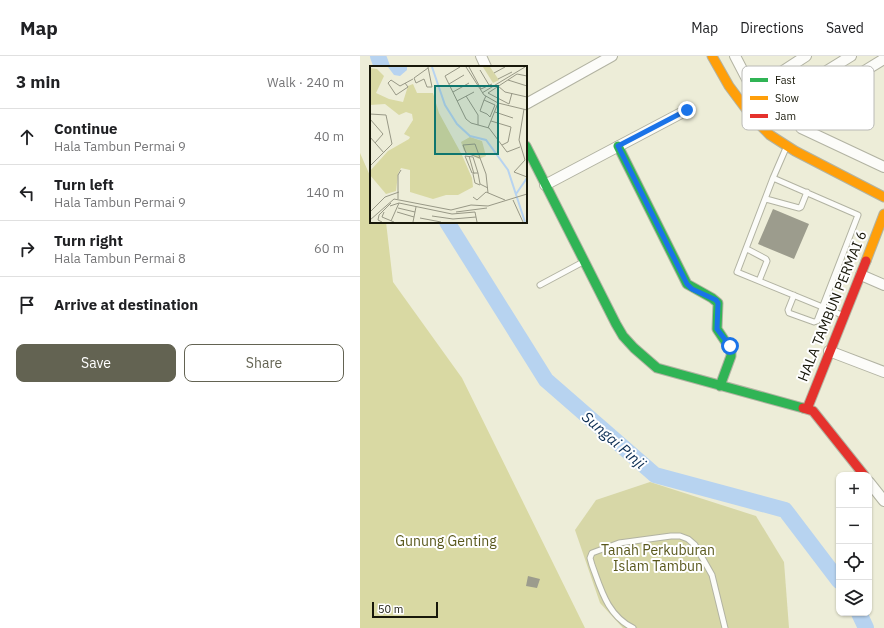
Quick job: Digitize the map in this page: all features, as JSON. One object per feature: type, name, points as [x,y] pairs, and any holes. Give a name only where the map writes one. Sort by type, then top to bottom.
[{"type":"street","points":[[481,56],[486,66]]},
{"type":"street","points":[[527,103],[612,56]]},
{"type":"street","points":[[712,56],[742,103]]},
{"type":"street","points":[[735,56],[742,69]]},
{"type":"street","points":[[791,66],[806,56]]},
{"type":"street","points":[[835,66],[851,56]]},
{"type":"street","points":[[873,66],[884,59]]},
{"type":"street","points":[[545,185],[687,110]]},
{"type":"street","points":[[766,130],[787,146],[884,197]]},
{"type":"street","points":[[805,130],[884,167]]},
{"type":"street","points":[[618,146],[687,284],[692,289],[713,298],[718,303],[717,329],[731,350],[731,356],[720,386]]},
{"type":"street","points":[[527,148],[616,324],[623,336],[647,360],[657,368],[807,408],[813,411],[862,472]]},
{"type":"street","name":"HALA TAMBUN PERMAI 6","points":[[807,408],[884,214]]},
{"type":"street","points":[[861,275],[884,284]]},
{"type":"street","points":[[829,351],[884,372]]},
{"type":"street","points":[[872,486],[884,502]]},
{"type":"lane","points":[[787,146],[738,272],[843,315]]},
{"type":"lane","points":[[774,178],[858,215],[824,307],[816,322],[789,313],[788,310],[794,295]]},
{"type":"lane","points":[[766,199],[798,208],[801,207],[807,192]]},
{"type":"lane","points":[[746,249],[766,259],[767,261],[759,280]]},
{"type":"lane","points":[[540,285],[584,261]]},
{"type":"lane","points":[[633,628],[623,623],[607,604],[592,565],[590,558],[592,553],[619,543],[671,536],[680,536],[688,539],[695,545],[712,575],[725,628]]},
{"type":"green space","name":"Gunung Genting","points":[[360,153],[370,176],[370,223],[386,223],[393,282],[462,378],[585,628],[360,628]]},
{"type":"green space","name":"Tanah Perkuburan Islam Tambun","points":[[650,482],[756,516],[784,562],[789,628],[623,628],[600,603],[575,530],[596,500]]},
{"type":"building","points":[[773,209],[809,224],[794,259],[758,244]]},
{"type":"building","points":[[528,576],[540,579],[537,588],[526,586]]},
{"type":"waterway","name":"Sungai Pinji","points":[[378,56],[382,66]]},
{"type":"waterway","name":"Sungai Pinji","points":[[448,223],[546,380],[655,475],[785,510],[838,580]]},
{"type":"waterway","name":"Sungai Pinji","points":[[860,616],[866,628]]},
{"type":"traffic: fast","points":[[618,146],[687,284],[718,303],[717,329],[731,350],[731,356],[720,386]]},
{"type":"traffic: fast","points":[[527,148],[616,324],[623,336],[634,348],[657,368],[803,408]]},
{"type":"traffic: slow","points":[[712,56],[729,86],[742,104]]},
{"type":"traffic: slow","points":[[765,130],[770,135],[795,151],[884,197]]},
{"type":"traffic: slow","points":[[866,261],[884,214]]},
{"type":"traffic: jam","points":[[807,409],[866,261]]},
{"type":"traffic: jam","points":[[803,408],[813,411],[862,472]]},
{"type":"route","points":[[687,110],[618,146],[687,284],[692,289],[713,298],[718,303],[717,329],[730,346]]}]
